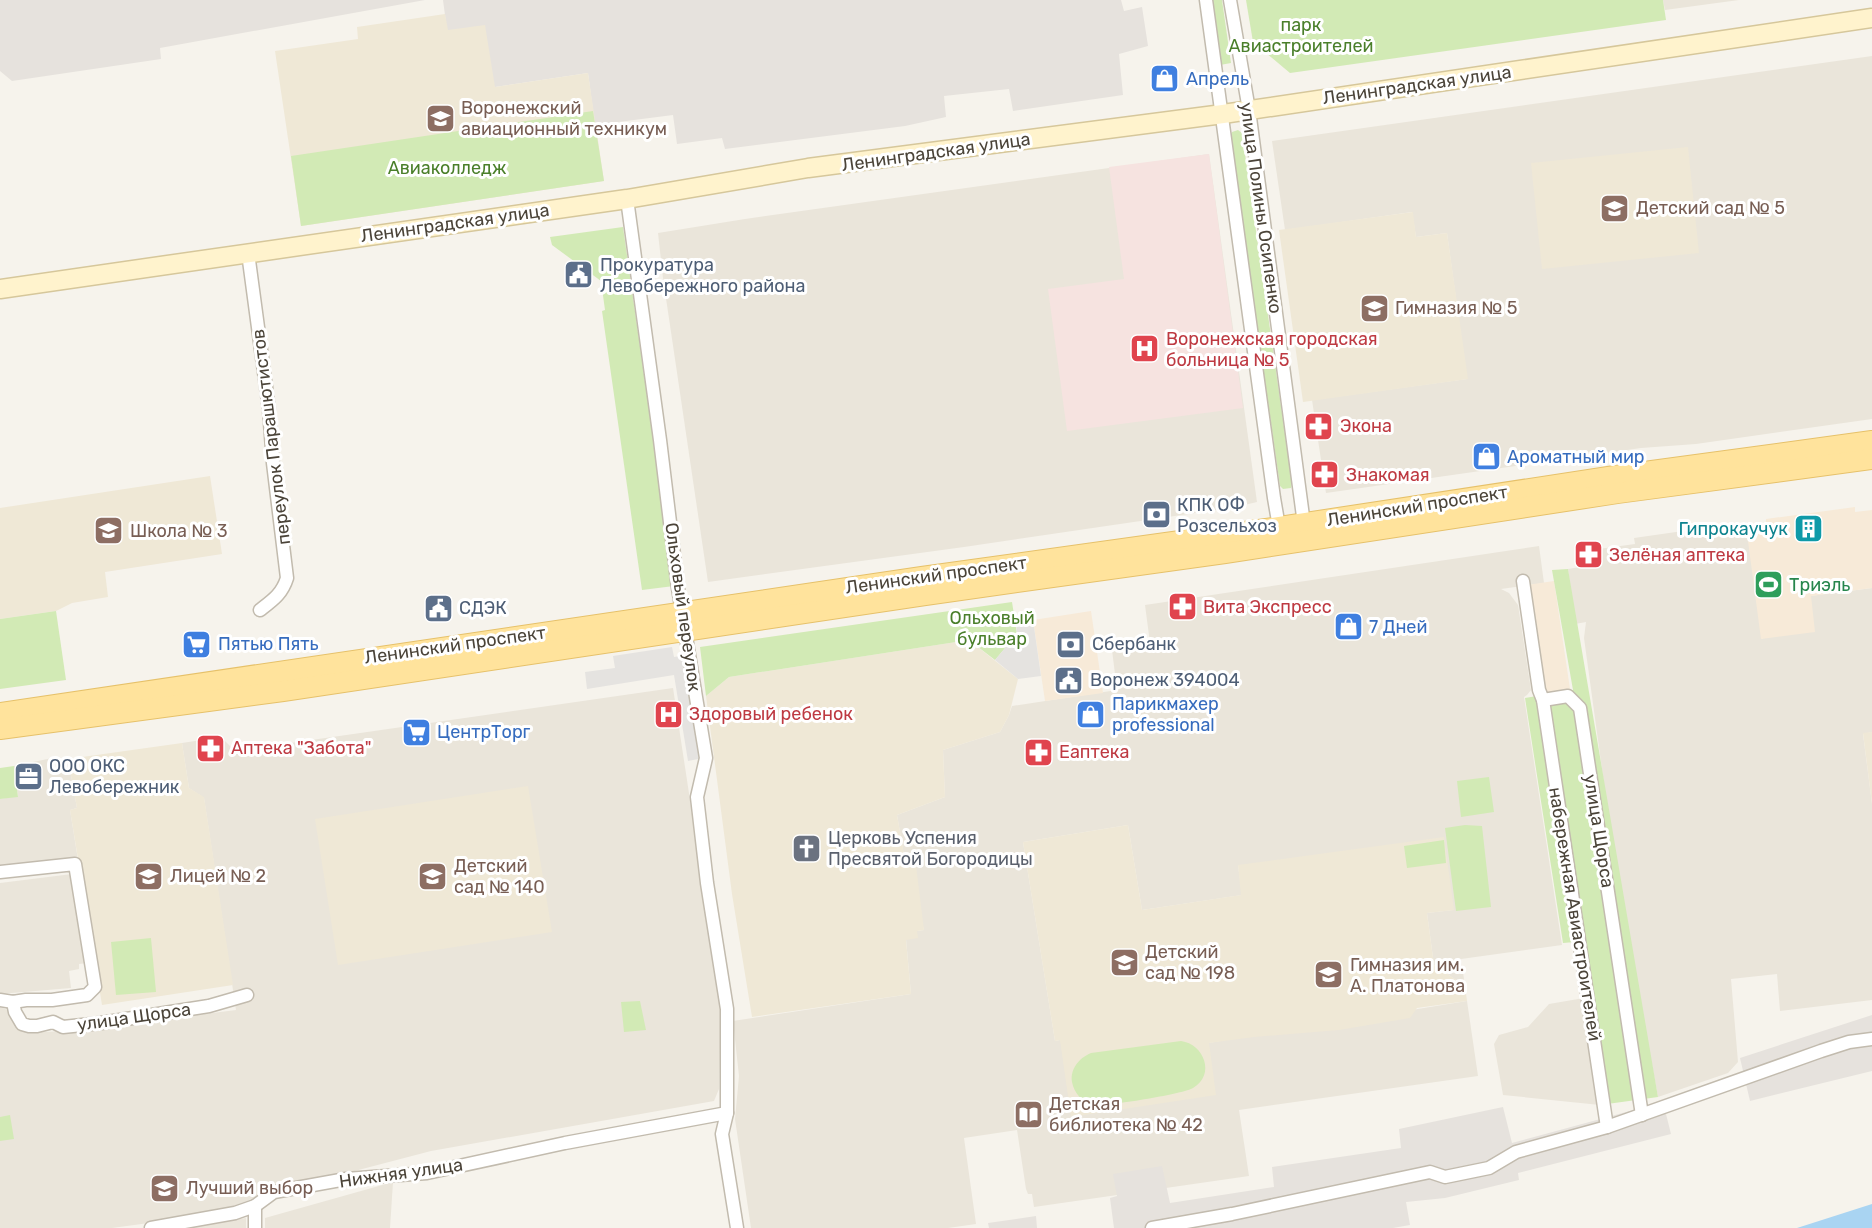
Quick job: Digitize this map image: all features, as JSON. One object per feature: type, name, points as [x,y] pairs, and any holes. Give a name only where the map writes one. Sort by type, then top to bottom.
[{"type":"main road","name":"Ленинградская улица","points":[[0,289],[627,200],[808,168],[1222,114],[1872,18]]},
{"type":"main road","name":"Ленинский проспект","points":[[0,729],[294,689],[684,621],[922,576],[1304,524],[1615,476],[1872,441]]},
{"type":"main road","name":"Ленинский проспект","points":[[0,713],[390,654],[926,595],[1292,543],[1618,493],[1872,459]]},
{"type":"street","name":"улица Полины Осипенко","points":[[1206,0],[1279,527]]},
{"type":"street","name":"улица Полины Осипенко","points":[[1230,0],[1249,110],[1304,524]]},
{"type":"street","name":"Ольховый переулок","points":[[627,200],[684,621],[706,758],[697,797],[707,883],[727,1009],[727,1113],[722,1134],[737,1228]]},
{"type":"street","name":"переулок Парашютистов","points":[[248,253],[269,410],[287,578],[284,588],[260,610]]},
{"type":"street","points":[[1279,527],[1292,543],[1304,524]]},
{"type":"street","points":[[1523,581],[1539,690],[1543,700]]},
{"type":"street","name":"улица Щорса","points":[[1543,700],[1568,696],[1580,708],[1642,1115]]},
{"type":"street","name":"набережная Авиастроителей","points":[[1543,700],[1607,1127]]},
{"type":"street","points":[[0,872],[75,864],[95,987],[87,995],[52,1000],[13,1002],[0,1000]]},
{"type":"street","name":"улица Щорса","points":[[13,1002],[15,1012],[22,1024],[37,1026],[52,1022],[63,1027],[209,1006],[247,994]]},
{"type":"street","points":[[1152,1228],[1232,1214],[1430,1172],[1444,1178],[1489,1168],[1516,1152],[1607,1127],[1849,1042],[1872,1039]]},
{"type":"street","name":"Нижняя улица","points":[[150,1228],[236,1213],[255,1206],[274,1192],[346,1179],[427,1173],[565,1143],[727,1113]]},
{"type":"street","points":[[255,1206],[255,1228]]},
{"type":"shaded area","points":[[0,0],[425,0],[160,48],[161,59],[12,81],[0,71]]},
{"type":"shaded area","points":[[443,0],[1121,0],[1124,11],[1142,7],[1148,46],[1119,54],[1123,95],[1013,111],[1009,89],[944,96],[946,117],[905,126],[725,149],[722,138],[677,144],[673,115],[595,125],[588,73],[495,87],[447,30]]},
{"type":"shaded area","points":[[1663,0],[1739,0],[1665,10]]},
{"type":"shaded area","name":"Воронежский авиационный техникум","points":[[445,14],[448,30],[485,25],[495,87],[588,73],[604,181],[301,226],[275,51],[358,39],[357,27]]},
{"type":"shaded area","points":[[1872,56],[1872,419],[1696,444],[1641,448],[1326,493],[1312,400],[1467,379],[1447,233],[1416,237],[1412,212],[1285,230],[1272,141]]},
{"type":"shaded area","name":"Детский сад № 5","points":[[1688,147],[1699,253],[1542,269],[1531,163]]},
{"type":"shaded area","points":[[1209,154],[1257,502],[964,547],[708,582],[658,233]]},
{"type":"shaded area","name":"Воронежская городская больница № 5","points":[[1209,154],[1243,408],[1067,431],[1048,289],[1124,279],[1109,167]]},
{"type":"shaded area","name":"Гимназия № 5","points":[[1413,212],[1416,237],[1447,233],[1468,379],[1303,402],[1279,230]]},
{"type":"shaded area","name":"Школа № 3","points":[[210,476],[222,554],[105,572],[108,597],[72,603],[56,611],[0,619],[0,508]]},
{"type":"shaded area","points":[[1855,507],[1855,512],[1872,510],[1872,588],[1811,596],[1815,632],[1761,639],[1746,526],[1766,523],[1766,519]]},
{"type":"shaded area","points":[[1746,522],[1762,639],[1810,596],[1872,588],[1872,732],[1863,734],[1872,804],[1872,1000],[1780,1011],[1777,974],[1731,979],[1738,1062],[1728,1073],[1658,1097],[1615,864],[1584,638],[1586,622],[1575,624],[1568,569],[1586,566],[1584,551],[1635,544],[1634,538]]},
{"type":"shaded area","points":[[1539,546],[1544,583],[1501,589],[1509,593],[1518,605],[1531,690],[1524,697],[1562,945],[1461,959],[1465,986],[1434,965],[1427,913],[1453,910],[1238,865],[1242,895],[1142,910],[1128,825],[1023,842],[1055,1041],[1060,1040],[1215,1095],[1208,1043],[1467,1001],[1478,1076],[1239,1110],[1249,1176],[1034,1207],[1032,1194],[1028,1194],[1026,1189],[1017,1130],[964,1138],[976,1224],[948,1228],[751,1228],[735,1119],[739,1076],[733,1021],[911,994],[906,939],[917,931],[924,930],[905,861],[897,815],[945,797],[943,750],[1000,732],[1012,706],[1117,690],[1112,650],[1150,643],[1145,605]]},
{"type":"shaded area","points":[[1554,581],[1570,689],[1546,693],[1542,687],[1527,585]]},
{"type":"shaded area","points":[[1091,611],[1103,693],[1045,701],[1033,620]]},
{"type":"shaded area","points":[[1033,620],[1041,676],[1018,679],[995,660],[1017,634],[1016,623]]},
{"type":"shaded area","points":[[969,640],[1018,679],[1009,715],[1000,732],[943,750],[945,797],[897,815],[905,860],[916,866],[924,930],[917,931],[918,938],[906,940],[911,994],[752,1017],[732,894],[706,696],[729,677]]},
{"type":"shaded area","points":[[672,647],[674,657],[686,655],[703,758],[688,761],[674,675],[587,689],[585,672],[615,668],[613,656]]},
{"type":"shaded area","points":[[673,688],[721,1004],[719,1089],[714,1101],[431,1151],[263,1195],[208,1215],[112,1228],[0,1228],[0,1007],[10,1011],[24,1029],[45,1032],[99,1029],[236,1010],[204,798],[189,788],[182,743],[221,737],[235,751]]},
{"type":"shaded area","points":[[1872,732],[1872,804],[1863,733]]},
{"type":"shaded area","name":"Лицей № 2","points":[[182,743],[189,788],[204,797],[233,985],[102,1005],[70,810],[77,808],[68,759]]},
{"type":"shaded area","points":[[57,757],[60,760],[68,759],[77,808],[70,810],[78,860],[0,870],[0,799],[18,796],[14,766]]},
{"type":"shaded area","name":"Детский сад № 140","points":[[528,786],[552,932],[338,965],[315,819]]},
{"type":"shaded area","name":"Гимназия им. А. Платонова","points":[[1128,825],[1142,910],[1241,895],[1238,865],[1444,837],[1454,910],[1427,913],[1434,965],[1465,986],[1467,1001],[1417,1008],[1410,1018],[1339,1030],[1209,1043],[1216,1095],[1071,1117],[1060,1040],[1055,1041],[1023,842]]},
{"type":"shaded area","points":[[72,874],[88,963],[79,964],[79,969],[69,971],[71,988],[0,994],[0,883]]},
{"type":"shaded area","points":[[1584,998],[1600,1105],[1503,1095],[1494,1044],[1499,1035],[1528,1027],[1549,1004]]},
{"type":"shaded area","points":[[1872,1015],[1872,1071],[1750,1101],[1740,1058]]},
{"type":"shaded area","points":[[1663,1102],[1671,1134],[1518,1173],[1519,1180],[1445,1198],[1406,1202],[1410,1225],[1393,1228],[1114,1228],[1110,1198],[1117,1196],[1113,1174],[1162,1166],[1170,1203],[1274,1187],[1272,1167],[1401,1148],[1399,1129],[1503,1107],[1512,1143]]},
{"type":"shaded area","points":[[393,1182],[390,1228],[265,1228],[265,1218]]},
{"type":"shaded area","points":[[1036,1216],[1037,1228],[989,1228],[988,1223]]},
{"type":"shaded area","points":[[246,1218],[246,1228],[188,1228]]},
{"type":"green space","points":[[1210,0],[1222,0],[1231,63],[1220,65]]},
{"type":"green space","name":"парк Авиастроителей","points":[[1246,0],[1663,0],[1666,20],[1290,73],[1253,42]]},
{"type":"green space","name":"Авиаколледж","points":[[593,111],[604,181],[301,226],[291,156]]},
{"type":"green space","points":[[1238,130],[1242,133],[1291,488],[1283,489],[1280,486],[1230,136],[1232,132]]},
{"type":"green space","points":[[623,227],[674,586],[642,590],[602,311],[605,310],[601,281],[552,245],[550,237]]},
{"type":"green space","points":[[1568,569],[1658,1097],[1600,1105],[1575,942],[1563,943],[1525,698],[1573,690],[1552,570]]},
{"type":"green space","name":"Ольховый бульвар","points":[[1012,602],[1017,634],[995,660],[969,640],[729,677],[706,696],[700,647]]},
{"type":"green space","points":[[56,611],[66,680],[0,689],[0,619]]},
{"type":"green space","points":[[14,766],[18,797],[0,799],[0,768]]},
{"type":"green space","points":[[1489,777],[1494,812],[1461,817],[1457,781]]},
{"type":"green space","points":[[1465,825],[1482,826],[1491,907],[1456,911],[1445,828]]},
{"type":"green space","points":[[1444,840],[1446,863],[1407,868],[1404,846]]},
{"type":"green space","points":[[151,938],[156,992],[116,995],[111,942]]},
{"type":"green space","points":[[640,1001],[646,1030],[624,1032],[621,1002]]},
{"type":"green space","points":[[1181,1041],[1196,1048],[1201,1054],[1205,1068],[1200,1082],[1187,1091],[1127,1102],[1093,1105],[1085,1102],[1075,1090],[1072,1082],[1074,1068],[1079,1061],[1091,1053]]},
{"type":"green space","points":[[10,1115],[14,1139],[0,1141],[0,1117]]},
{"type":"water","points":[[1872,1204],[1872,1228],[1797,1228]]},
{"type":"place","name":"Апрель","points":[[1165,79]]},
{"type":"place","name":"Воронежский авиационный техникум","points":[[440,118]]},
{"type":"place","name":"Детский сад № 5","points":[[1615,208]]},
{"type":"place","name":"Прокуратура Левобережного района","points":[[579,275]]},
{"type":"place","name":"Гимназия № 5","points":[[1374,308]]},
{"type":"place","name":"Воронежская городская больница № 5","points":[[1145,349]]},
{"type":"place","name":"Экона","points":[[1319,426]]},
{"type":"place","name":"Ароматный мир","points":[[1486,457]]},
{"type":"place","name":"Знакомая","points":[[1325,475]]},
{"type":"place","name":"КПК ОФ Розсельхоз","points":[[1156,515]]},
{"type":"place","name":"Гипрокаучук","points":[[1809,529]]},
{"type":"place","name":"Школа № 3","points":[[109,531]]},
{"type":"place","name":"Зелёная аптека","points":[[1588,555]]},
{"type":"place","name":"Триэль","points":[[1768,585]]},
{"type":"place","name":"Вита Экспресс","points":[[1182,607]]},
{"type":"place","name":"СДЭК","points":[[438,608]]},
{"type":"place","name":"7 Дней","points":[[1348,627]]},
{"type":"place","name":"Пятью Пять","points":[[197,644]]},
{"type":"place","name":"Сбербанк","points":[[1071,644]]},
{"type":"place","name":"Воронеж 394004","points":[[1069,680]]},
{"type":"place","name":"Здоровый ребенок","points":[[668,714]]},
{"type":"place","name":"Парикмахер professional","points":[[1091,714]]},
{"type":"place","name":"ЦентрТорг","points":[[416,732]]},
{"type":"place","name":"Аптека \"Забота\"","points":[[210,748]]},
{"type":"place","name":"Еаптека","points":[[1038,752]]},
{"type":"place","name":"ООО ОКС Левобережник","points":[[28,776]]},
{"type":"place","name":"Церковь Успения Пресвятой Богородицы","points":[[807,848]]},
{"type":"place","name":"Лицей № 2","points":[[149,876]]},
{"type":"place","name":"Детский сад № 140","points":[[433,876]]},
{"type":"place","name":"Детский сад № 198","points":[[1124,962]]},
{"type":"place","name":"Гимназия им. А. Платонова","points":[[1329,975]]},
{"type":"place","name":"Детская библиотека № 42","points":[[1028,1114]]},
{"type":"place","name":"Лучший выбор","points":[[165,1188]]}]
